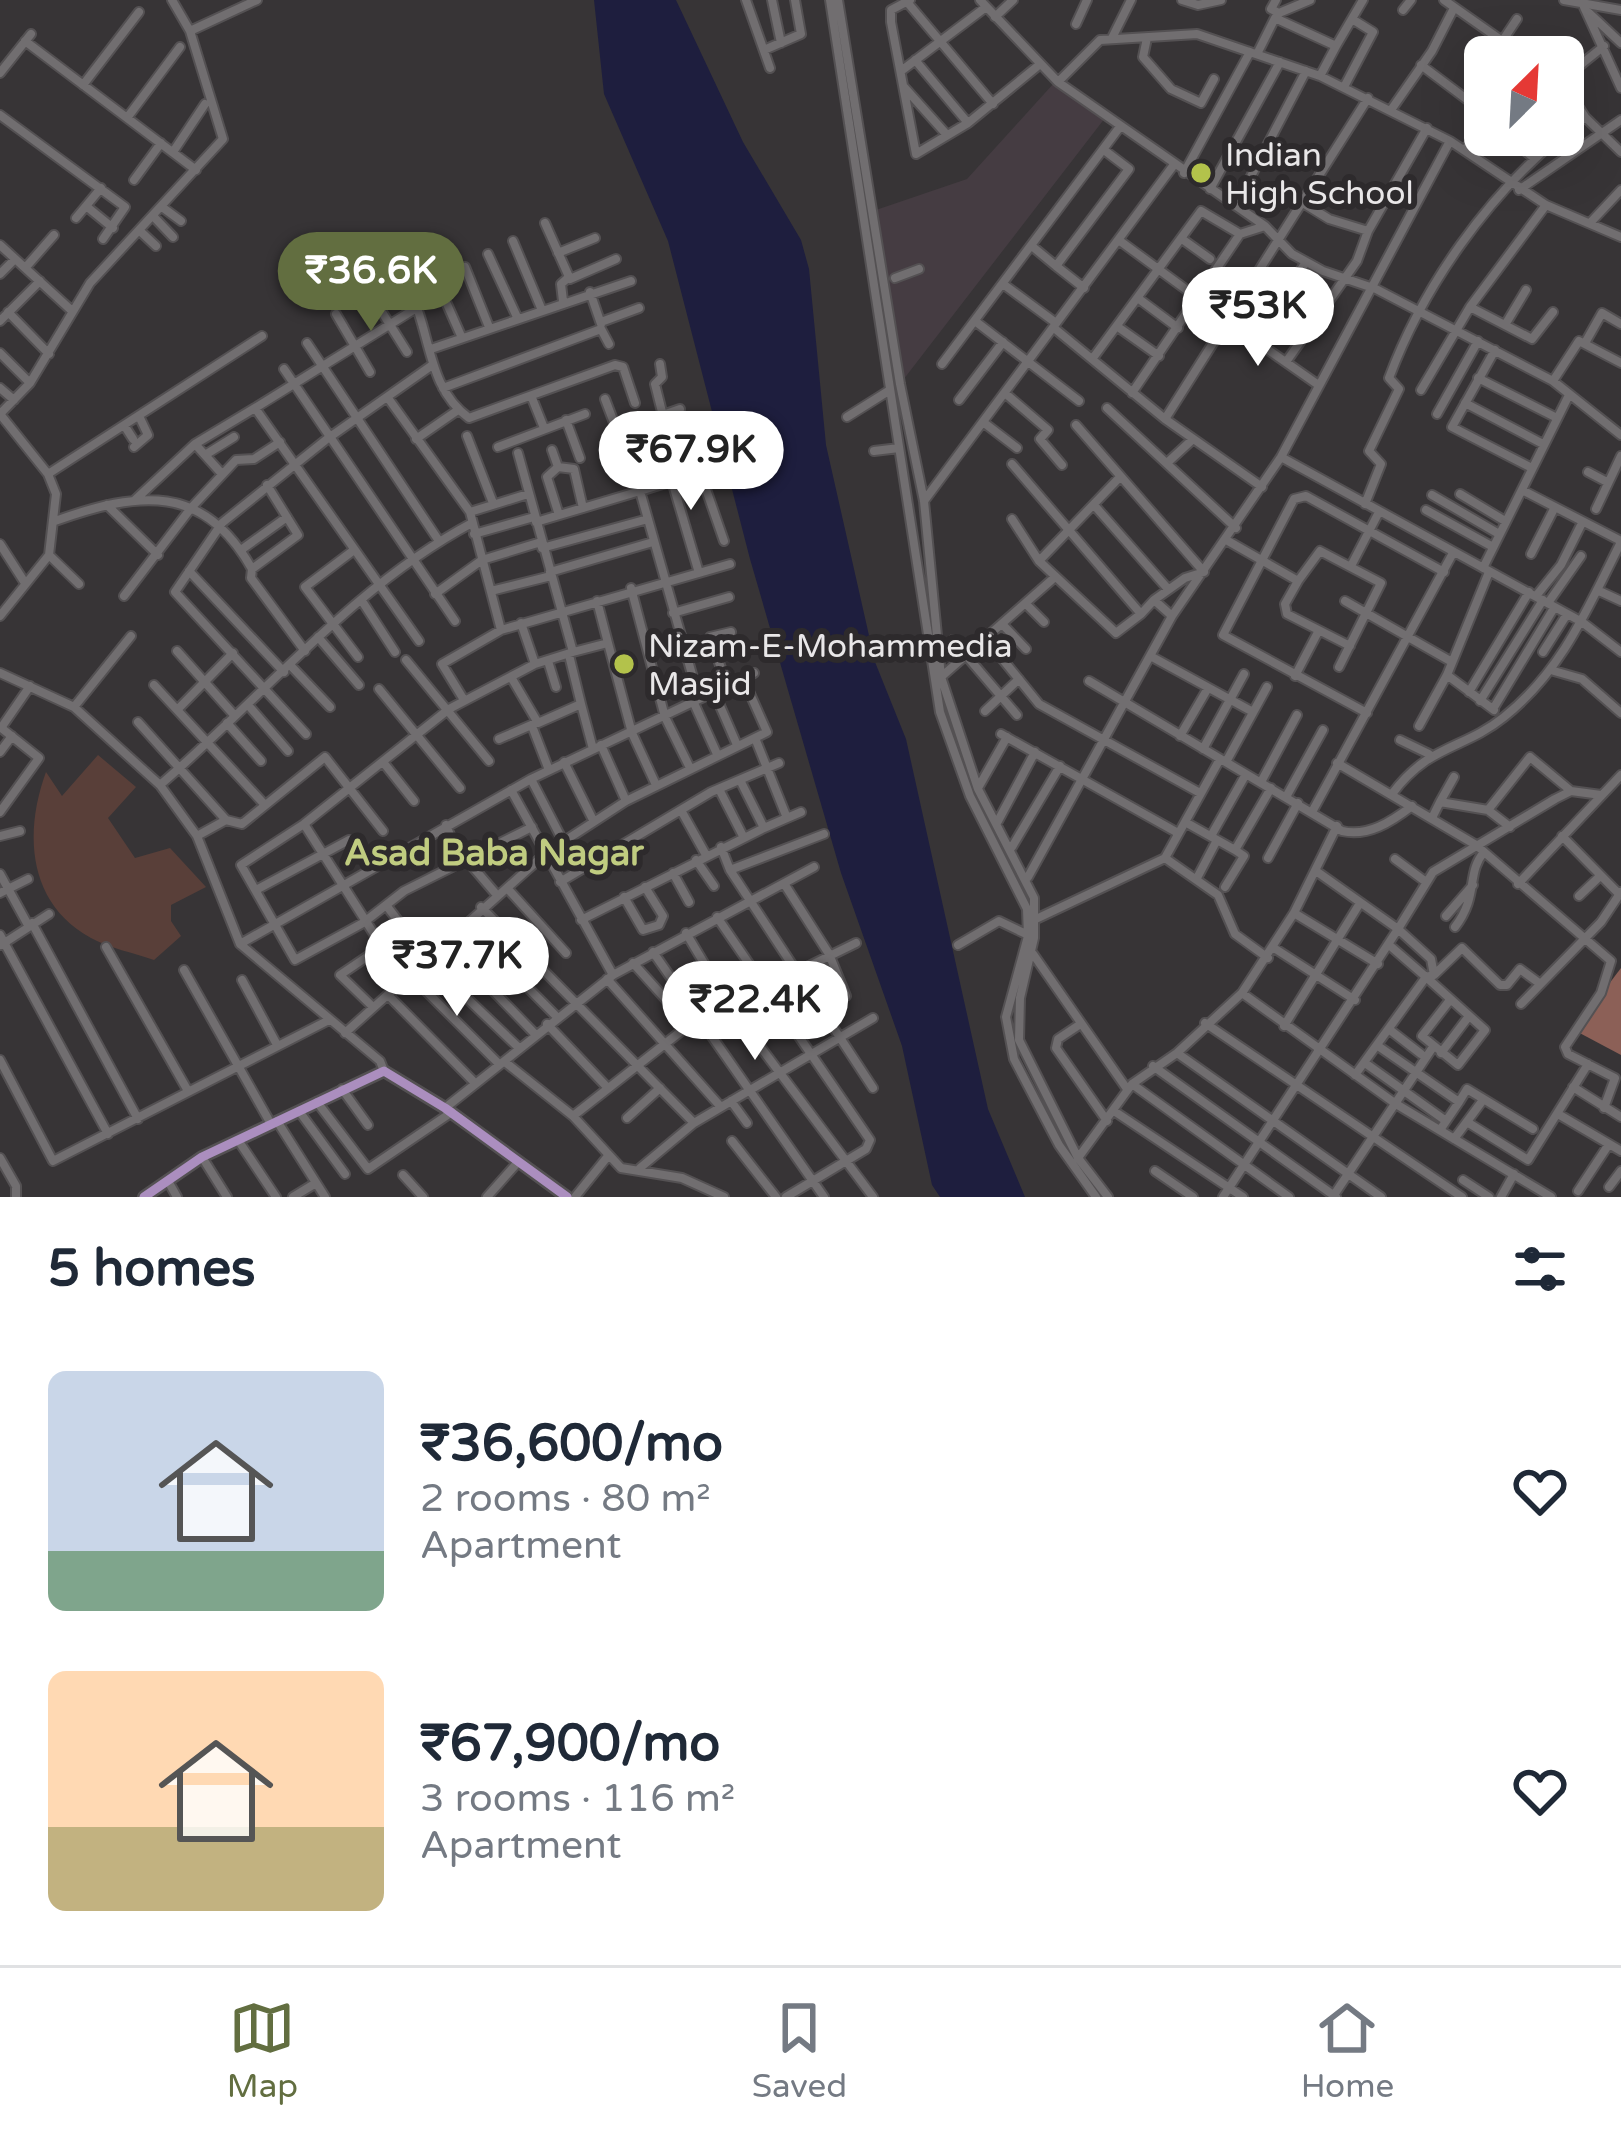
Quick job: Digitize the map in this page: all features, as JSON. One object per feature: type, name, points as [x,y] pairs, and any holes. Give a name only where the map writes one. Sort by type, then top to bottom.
[{"type":"main road","points":[[145,1197],[237,1138],[384,1071],[571,1197]]},
{"type":"street","points":[[1,612],[49,555],[56,494],[48,474],[1,419],[49,354],[71,310],[223,139],[190,31],[172,0]]},
{"type":"street","points":[[190,31],[257,0]]},
{"type":"street","points":[[746,0],[770,68]]},
{"type":"street","points":[[772,0],[781,43]]},
{"type":"street","points":[[764,50],[801,34],[795,0]]},
{"type":"street","points":[[884,0],[891,10],[913,153],[968,123],[1039,64]]},
{"type":"street","points":[[995,17],[1013,0]]},
{"type":"street","points":[[1076,24],[1088,0]]},
{"type":"street","points":[[1112,38],[1131,0]]},
{"type":"street","points":[[1182,0],[1198,5],[1221,0]]},
{"type":"street","points":[[1276,0],[1271,9],[1279,14],[1310,0]]},
{"type":"street","points":[[1320,76],[1364,0]]},
{"type":"street","points":[[1403,10],[1411,0]]},
{"type":"street","points":[[838,1],[898,448],[941,677],[978,789],[1028,878],[1036,919],[1011,994],[1009,1039],[1036,1103],[1096,1197]]},
{"type":"street","points":[[838,1],[924,501],[925,596],[933,677],[952,751],[1023,895],[1033,953],[1019,998],[1019,1040],[1078,1158],[1108,1197]]},
{"type":"street","points":[[891,10],[909,1],[994,104]]},
{"type":"street","points":[[901,71],[983,3],[1058,82],[1172,166],[1265,226],[1280,244],[1306,262],[1457,328],[1553,381],[1621,435]]},
{"type":"street","points":[[1391,110],[1421,65],[1450,3],[1497,36]]},
{"type":"street","points":[[1575,3],[1621,10]]},
{"type":"street","points":[[1575,3],[1621,43]]},
{"type":"street","points":[[1575,3],[1604,46],[1621,88]]},
{"type":"street","points":[[83,85],[139,12]]},
{"type":"street","points":[[1184,173],[1274,18],[1336,46]]},
{"type":"street","points":[[1344,87],[1373,32],[1352,19]]},
{"type":"street","points":[[1506,36],[1517,19]]},
{"type":"street","points":[[1058,82],[1096,43],[1197,34],[1320,76],[1464,148]]},
{"type":"street","points":[[0,73],[28,37],[196,170]]},
{"type":"street","points":[[1147,38],[1143,56],[1171,89],[1201,103],[1214,79]]},
{"type":"street","points":[[1584,63],[1604,46]]},
{"type":"street","points":[[128,118],[180,47]]},
{"type":"street","points":[[916,60],[968,123]]},
{"type":"street","points":[[1210,190],[1280,62]]},
{"type":"street","points":[[1421,65],[1464,97]]},
{"type":"street","points":[[1235,205],[1306,71]]},
{"type":"street","points":[[903,86],[947,135]]},
{"type":"street","points":[[1166,419],[1226,316],[1280,244],[1368,98]]},
{"type":"street","points":[[173,152],[205,104]]},
{"type":"street","points":[[0,115],[126,209],[103,239]]},
{"type":"street","points":[[1585,117],[1621,152]]},
{"type":"street","points":[[1519,190],[1621,120]]},
{"type":"street","points":[[942,364],[1119,128]]},
{"type":"street","points":[[1286,362],[1345,281],[1427,128]]},
{"type":"street","points":[[1028,878],[1154,658],[1172,616],[1228,541],[1281,457],[1317,384],[1376,289],[1450,141]]},
{"type":"street","points":[[134,180],[160,143]]},
{"type":"street","points":[[1056,266],[1129,169],[1104,150]]},
{"type":"street","points":[[1474,156],[1546,205],[1621,237]]},
{"type":"street","points":[[1364,504],[1381,464],[1370,459],[1370,451],[1399,389],[1389,378],[1418,310],[1509,183],[1537,156]]},
{"type":"street","points":[[924,501],[1172,166]]},
{"type":"street","points":[[76,218],[101,188]]},
{"type":"street","points":[[1590,223],[1621,190]]},
{"type":"street","points":[[1303,203],[1329,219],[1368,231]]},
{"type":"street","points":[[1421,391],[1470,307],[1546,205]]},
{"type":"street","points":[[86,206],[112,228]]},
{"type":"street","points":[[162,207],[181,221]]},
{"type":"street","points":[[1094,358],[1202,211],[1240,234]]},
{"type":"street","points":[[154,217],[173,237]]},
{"type":"street","points":[[545,224],[569,277]]},
{"type":"street","points":[[1132,394],[1240,234],[1265,226]]},
{"type":"street","points":[[140,231],[156,246]]},
{"type":"street","points":[[26,267],[54,235]]},
{"type":"street","points":[[558,253],[596,238]]},
{"type":"street","points":[[1182,239],[1210,260]]},
{"type":"street","points":[[513,241],[541,308]]},
{"type":"street","points":[[1120,241],[1198,299]]},
{"type":"street","points":[[0,245],[71,310]]},
{"type":"street","points":[[1033,248],[1084,287]]},
{"type":"street","points":[[488,254],[517,317]]},
{"type":"street","points":[[0,274],[15,259]]},
{"type":"street","points":[[563,301],[561,284],[569,277],[616,259]]},
{"type":"street","points":[[1270,316],[1306,262]]},
{"type":"street","points":[[465,267],[489,327]]},
{"type":"street","points":[[895,278],[919,268]]},
{"type":"street","points":[[435,277],[462,338]]},
{"type":"street","points":[[0,320],[40,281]]},
{"type":"street","points":[[431,349],[631,281]]},
{"type":"street","points":[[1003,284],[1132,394],[1262,488]]},
{"type":"street","points":[[410,290],[431,349],[431,367],[458,410],[476,419],[615,365],[623,367],[634,404]]},
{"type":"street","points":[[1504,326],[1526,290]]},
{"type":"street","points":[[590,292],[609,344]]},
{"type":"street","points":[[370,293],[407,352]]},
{"type":"street","points":[[1139,299],[1178,328]]},
{"type":"street","points":[[1215,305],[1317,384]]},
{"type":"street","points":[[135,500],[195,444],[418,307]]},
{"type":"street","points":[[1470,307],[1532,340],[1553,312]]},
{"type":"street","points":[[443,388],[640,308]]},
{"type":"street","points":[[8,312],[49,354]]},
{"type":"street","points":[[1585,344],[1602,313],[1621,324]]},
{"type":"street","points":[[336,314],[370,372]]},
{"type":"street","points":[[975,321],[1079,401]]},
{"type":"street","points":[[1118,327],[1159,356]]},
{"type":"street","points":[[48,474],[262,336]]},
{"type":"street","points":[[1437,414],[1478,341]]},
{"type":"street","points":[[959,400],[1003,342]]},
{"type":"street","points":[[307,343],[439,541]]},
{"type":"street","points":[[1553,381],[1575,344],[1585,344],[1621,363]]},
{"type":"street","points":[[1495,350],[1452,427],[1532,468]]},
{"type":"street","points":[[0,352],[30,383]]},
{"type":"street","points":[[660,364],[662,377],[655,384],[663,416]]},
{"type":"street","points":[[306,734],[175,594],[222,523],[327,439],[431,367]]},
{"type":"street","points":[[284,369],[327,439],[455,621]]},
{"type":"street","points":[[1478,378],[1557,418]]},
{"type":"street","points":[[0,388],[14,400]]},
{"type":"street","points":[[847,417],[890,390]]},
{"type":"street","points":[[1006,394],[1048,430],[1040,439],[1062,465]]},
{"type":"street","points":[[1419,726],[1448,675],[1493,547],[1569,394]]},
{"type":"street","points":[[388,398],[470,512],[501,630]]},
{"type":"street","points":[[532,398],[544,428]]},
{"type":"street","points":[[605,399],[640,491],[696,700],[717,755]]},
{"type":"street","points":[[1465,403],[1544,444]]},
{"type":"street","points":[[255,408],[419,640]]},
{"type":"street","points":[[1107,408],[1236,528]]},
{"type":"street","points":[[617,431],[680,409]]},
{"type":"street","points":[[416,439],[458,410]]},
{"type":"street","points":[[498,447],[585,414]]},
{"type":"street","points":[[124,425],[133,443],[148,435],[139,416]]},
{"type":"street","points":[[566,420],[580,458]]},
{"type":"street","points":[[983,422],[1017,448]]},
{"type":"street","points":[[1076,425],[1204,572]]},
{"type":"street","points":[[467,436],[493,503]]},
{"type":"street","points":[[205,455],[234,437]]},
{"type":"street","points":[[659,438],[676,479],[699,573]]},
{"type":"street","points":[[1167,463],[1193,439]]},
{"type":"street","points":[[124,596],[191,508],[236,460],[254,459],[280,442]]},
{"type":"street","points":[[195,444],[222,474]]},
{"type":"street","points":[[874,451],[898,448]]},
{"type":"street","points":[[552,450],[558,467]]},
{"type":"street","points":[[518,453],[581,704],[626,801]]},
{"type":"street","points":[[640,456],[652,486]]},
{"type":"street","points":[[1596,509],[1621,456]]},
{"type":"street","points":[[1281,457],[1582,622],[1621,652]]},
{"type":"street","points":[[1012,464],[1141,614]]},
{"type":"street","points":[[559,515],[547,474],[558,467],[574,469],[583,508]]},
{"type":"street","points":[[474,534],[559,515],[702,471],[724,541]]},
{"type":"street","points":[[1588,472],[1607,482]]},
{"type":"street","points":[[1039,561],[1119,478]]},
{"type":"street","points":[[252,569],[296,539],[297,530],[267,485]]},
{"type":"street","points":[[1392,794],[1410,769],[1503,718],[1554,671],[1621,541],[1522,490]]},
{"type":"street","points":[[470,512],[528,494]]},
{"type":"street","points":[[1460,494],[1505,521]]},
{"type":"street","points":[[1367,713],[1223,635],[1294,499],[1301,495],[1444,572]]},
{"type":"street","points":[[1432,495],[1499,534]]},
{"type":"street","points":[[55,520],[135,500],[191,508],[222,523],[252,569],[250,578],[305,651]]},
{"type":"street","points":[[106,504],[158,555]]},
{"type":"street","points":[[1094,505],[1168,589]]},
{"type":"street","points":[[1531,554],[1555,507]]},
{"type":"street","points":[[1426,510],[1493,547]]},
{"type":"street","points":[[1351,566],[1379,512]]},
{"type":"street","points":[[241,550],[286,517]]},
{"type":"street","points":[[1012,519],[1039,561],[1116,633],[1168,589],[1204,572]]},
{"type":"street","points":[[435,594],[482,560],[648,520]]},
{"type":"street","points":[[160,785],[268,690],[332,625],[411,560],[472,523]]},
{"type":"street","points":[[1480,701],[1582,523]]},
{"type":"street","points":[[1228,541],[1298,580]]},
{"type":"street","points":[[491,591],[652,542]]},
{"type":"street","points":[[0,544],[25,583]]},
{"type":"street","points":[[354,550],[304,586],[358,657]]},
{"type":"street","points":[[1340,667],[1382,583],[1316,552],[1284,608],[1318,632],[1350,646]]},
{"type":"street","points":[[1312,812],[1453,553]]},
{"type":"street","points":[[49,555],[79,584]]},
{"type":"street","points":[[1469,692],[1581,556]]},
{"type":"street","points":[[464,700],[442,664],[501,630],[631,588],[730,564]]},
{"type":"street","points":[[189,571],[330,707]]},
{"type":"street","points":[[941,677],[1055,577]]},
{"type":"street","points":[[631,588],[664,717],[690,767]]},
{"type":"street","points":[[1597,590],[1621,601]]},
{"type":"street","points":[[673,613],[729,597]]},
{"type":"street","points":[[1154,600],[1172,616]]},
{"type":"street","points":[[1493,709],[1542,600]]},
{"type":"street","points":[[597,601],[632,733],[656,784]]},
{"type":"street","points":[[1345,601],[1452,662]]},
{"type":"street","points":[[362,602],[395,652]]},
{"type":"street","points":[[1026,604],[1044,622]]},
{"type":"street","points":[[1543,652],[1567,614]]},
{"type":"street","points":[[521,623],[535,664]]},
{"type":"street","points":[[1004,625],[1026,649]]},
{"type":"street","points":[[727,685],[710,637],[731,632]]},
{"type":"street","points":[[1295,676],[1318,632]]},
{"type":"street","points":[[74,707],[131,636]]},
{"type":"street","points":[[318,637],[359,685]]},
{"type":"street","points":[[953,640],[1017,715]]},
{"type":"street","points":[[988,640],[1039,704],[1200,794]]},
{"type":"street","points":[[532,827],[386,904],[363,923],[295,960],[242,865],[304,824],[449,709],[535,664],[608,643]]},
{"type":"street","points":[[715,652],[736,646]]},
{"type":"street","points":[[177,652],[261,761]]},
{"type":"street","points":[[177,710],[233,653]]},
{"type":"street","points":[[1154,658],[1253,712]]},
{"type":"street","points":[[406,660],[489,761]]},
{"type":"street","points":[[548,661],[556,688]]},
{"type":"street","points":[[1554,671],[1582,679],[1621,713]]},
{"type":"street","points":[[0,673],[74,707],[160,785],[197,836],[240,944],[384,1071]]},
{"type":"street","points":[[240,944],[531,779],[754,674]]},
{"type":"street","points":[[1203,749],[1244,674]]},
{"type":"street","points":[[1448,675],[1503,718]]},
{"type":"street","points":[[511,677],[535,724],[549,770]]},
{"type":"street","points":[[345,1033],[546,853],[656,784],[767,732],[743,678]]},
{"type":"street","points":[[985,711],[1019,679]]},
{"type":"street","points":[[1089,681],[1337,826],[1358,833],[1385,825],[1412,806]]},
{"type":"street","points":[[154,685],[265,805]]},
{"type":"street","points":[[0,812],[39,758],[1,727],[30,686]]},
{"type":"street","points":[[1036,919],[1165,858],[1267,687]]},
{"type":"street","points":[[1180,736],[1208,688]]},
{"type":"street","points":[[379,689],[460,788]]},
{"type":"street","points":[[714,692],[737,745]]},
{"type":"street","points":[[499,739],[581,704]]},
{"type":"street","points":[[248,705],[288,751]]},
{"type":"street","points":[[1261,782],[1297,715]]},
{"type":"street","points":[[138,722],[226,820],[242,824],[325,757],[383,831]]},
{"type":"street","points":[[1286,797],[1323,730]]},
{"type":"street","points":[[978,789],[1004,735],[1178,833]]},
{"type":"street","points":[[0,752],[12,736]]},
{"type":"street","points":[[754,737],[787,818]]},
{"type":"street","points":[[1400,740],[1431,755]]},
{"type":"street","points":[[997,822],[1035,752]]},
{"type":"street","points":[[1488,810],[1530,757],[1571,791],[1601,795]]},
{"type":"street","points":[[383,762],[414,801]]},
{"type":"street","points":[[564,762],[593,820]]},
{"type":"street","points":[[560,882],[719,789],[779,764]]},
{"type":"street","points":[[1336,764],[1433,816],[1480,849],[1611,961],[1601,993],[1564,1047],[1615,1078],[1604,1108]]},
{"type":"street","points":[[1011,849],[1060,766]]},
{"type":"street","points":[[1197,878],[1246,774]]},
{"type":"street","points":[[1518,884],[1621,775]]},
{"type":"street","points":[[1433,816],[1454,777]]},
{"type":"street","points":[[531,779],[563,841]]},
{"type":"street","points":[[740,779],[764,828]]},
{"type":"street","points":[[1235,850],[1271,788]]},
{"type":"street","points":[[719,789],[744,838]]},
{"type":"street","points":[[511,790],[610,977],[720,1106]]},
{"type":"street","points":[[1222,1197],[1321,1053],[1426,882],[1571,791]]},
{"type":"street","points":[[1440,802],[1488,810],[1510,827]]},
{"type":"street","points":[[1268,858],[1298,803]]},
{"type":"street","points":[[682,812],[714,886]]},
{"type":"street","points":[[581,920],[721,847],[801,812]]},
{"type":"street","points":[[197,836],[226,820]]},
{"type":"street","points":[[1185,822],[1244,856],[1225,887]]},
{"type":"street","points":[[304,824],[380,948],[502,1063],[573,1116],[621,1168],[682,1178],[724,1197]]},
{"type":"street","points":[[446,825],[467,861],[496,894]]},
{"type":"street","points":[[1078,1158],[1129,1087],[1177,1053],[1242,992],[1294,913],[1337,826]]},
{"type":"street","points":[[0,836],[20,831]]},
{"type":"street","points":[[730,870],[824,834]]},
{"type":"street","points":[[1520,1004],[1601,922],[1620,893],[1562,836]]},
{"type":"street","points":[[256,890],[349,840]]},
{"type":"street","points":[[721,847],[730,870],[873,1088]]},
{"type":"street","points":[[1455,927],[1470,907],[1480,849]]},
{"type":"street","points":[[1165,858],[1225,901],[1235,934],[1355,1000]]},
{"type":"street","points":[[1395,859],[1426,882]]},
{"type":"street","points":[[316,1100],[368,1168],[448,1110],[473,1081],[520,1049],[555,1015],[610,977],[814,867]]},
{"type":"street","points":[[1316,871],[1432,959],[1430,975]]},
{"type":"street","points":[[673,873],[689,902]]},
{"type":"street","points":[[0,874],[4,891],[30,924],[138,1119]]},
{"type":"street","points":[[1579,896],[1599,877]]},
{"type":"street","points":[[4,891],[28,879]]},
{"type":"street","points":[[1446,916],[1474,884]]},
{"type":"street","points":[[784,885],[829,954],[847,996]]},
{"type":"street","points":[[624,897],[643,930],[659,925],[662,916],[645,886]]},
{"type":"street","points":[[507,888],[566,953]]},
{"type":"street","points":[[1283,1026],[1360,903]]},
{"type":"street","points":[[386,904],[405,930]]},
{"type":"street","points":[[482,908],[694,1123]]},
{"type":"street","points":[[1294,913],[1378,964]]},
{"type":"street","points":[[49,914],[1,941],[108,1134]]},
{"type":"street","points":[[717,917],[870,1140],[866,1149],[786,1197]]},
{"type":"street","points":[[958,945],[999,921],[1031,937]]},
{"type":"street","points":[[464,923],[555,1015]]},
{"type":"street","points":[[686,933],[729,1005],[873,1197]]},
{"type":"street","points":[[445,941],[535,1034]]},
{"type":"street","points":[[573,1116],[637,1061],[693,1023],[856,943]]},
{"type":"street","points":[[1388,944],[1430,975],[1485,1030],[1458,1065],[1422,1036],[1450,1000]]},
{"type":"street","points":[[106,947],[188,1091]]},
{"type":"street","points":[[373,1006],[340,975],[380,948]]},
{"type":"street","points":[[1355,1075],[1430,975],[1462,948],[1500,985],[1507,986],[1520,969],[1539,983]]},
{"type":"street","points":[[653,952],[693,1023]]},
{"type":"street","points":[[1033,953],[1079,1025],[1129,1087],[1289,1197]]},
{"type":"street","points":[[425,958],[520,1049]]},
{"type":"street","points":[[633,963],[693,1023],[824,1197]]},
{"type":"street","points":[[184,970],[274,1122],[325,1197]]},
{"type":"street","points":[[242,980],[276,1043]]},
{"type":"street","points":[[1242,992],[1396,1104],[1443,1126]]},
{"type":"street","points":[[388,995],[473,1081]]},
{"type":"street","points":[[1153,1066],[1334,1196],[1417,1074],[1469,1016]]},
{"type":"street","points":[[640,1168],[720,1106],[873,1018]]},
{"type":"street","points":[[0,1060],[52,1161],[328,1020]]},
{"type":"street","points":[[1205,1023],[1462,1197]]},
{"type":"street","points":[[547,1024],[606,1086]]},
{"type":"street","points":[[1079,1025],[1058,1040],[1055,1048],[1107,1121]]},
{"type":"street","points":[[1390,1030],[1421,1054]]},
{"type":"street","points":[[1378,1046],[1459,1102]]},
{"type":"street","points":[[1177,1053],[1381,1197]]},
{"type":"street","points":[[1365,1063],[1405,1092],[1454,1139],[1551,1197]]},
{"type":"street","points":[[1467,1122],[1528,1160],[1588,1064]]},
{"type":"street","points":[[1573,1087],[1621,1117]]},
{"type":"street","points":[[341,1088],[368,1125]]},
{"type":"street","points":[[627,1118],[660,1088]]},
{"type":"street","points":[[1443,1126],[1467,1089],[1533,1130]]},
{"type":"street","points":[[1454,1139],[1483,1100]]},
{"type":"street","points":[[731,1101],[747,1123]]},
{"type":"street","points":[[298,1110],[345,1174]]},
{"type":"street","points":[[1114,1111],[1243,1197]]},
{"type":"street","points":[[1558,1114],[1621,1151]]},
{"type":"street","points":[[237,1138],[276,1197]]},
{"type":"street","points":[[732,1141],[776,1197]]},
{"type":"street","points":[[1578,1192],[1609,1144]]},
{"type":"street","points":[[571,1197],[608,1156]]},
{"type":"street","points":[[202,1157],[227,1197]]},
{"type":"street","points":[[0,1158],[16,1186],[16,1197]]},
{"type":"street","points":[[487,1197],[518,1162]]},
{"type":"street","points":[[1155,1171],[1193,1197]]},
{"type":"street","points":[[1609,1186],[1621,1171]]},
{"type":"street","points":[[1501,1197],[1514,1174]]},
{"type":"street","points":[[403,1175],[423,1197]]},
{"type":"street","points":[[1463,1180],[1489,1197]]},
{"type":"street","points":[[168,1181],[177,1197]]},
{"type":"street","points":[[293,1197],[316,1183]]},
{"type":"shaded area","points":[[594,0],[676,0],[743,142],[801,240],[809,269],[826,445],[875,662],[906,739],[988,1109],[1025,1197],[940,1197],[932,1185],[902,1046],[841,873],[750,559],[668,241],[604,94]]},
{"type":"shaded area","points":[[1054,83],[1105,118],[900,384],[873,211],[967,179]]},
{"type":"shaded area","points":[[98,755],[136,787],[108,818],[135,858],[170,848],[206,887],[171,905],[171,921],[181,936],[154,960],[98,942],[70,923],[54,906],[36,864],[35,818],[46,772],[62,796]]},
{"type":"shaded area","points":[[1621,968],[1621,1055],[1574,1030]]},
{"type":"place","name":"Indian High School","points":[[1201,173]]},
{"type":"place","name":"Nizam-E-Mohammedia Masjid","points":[[624,664]]},
{"type":"district","name":"Asad Baba Nagar","points":[[494,852]]}]
